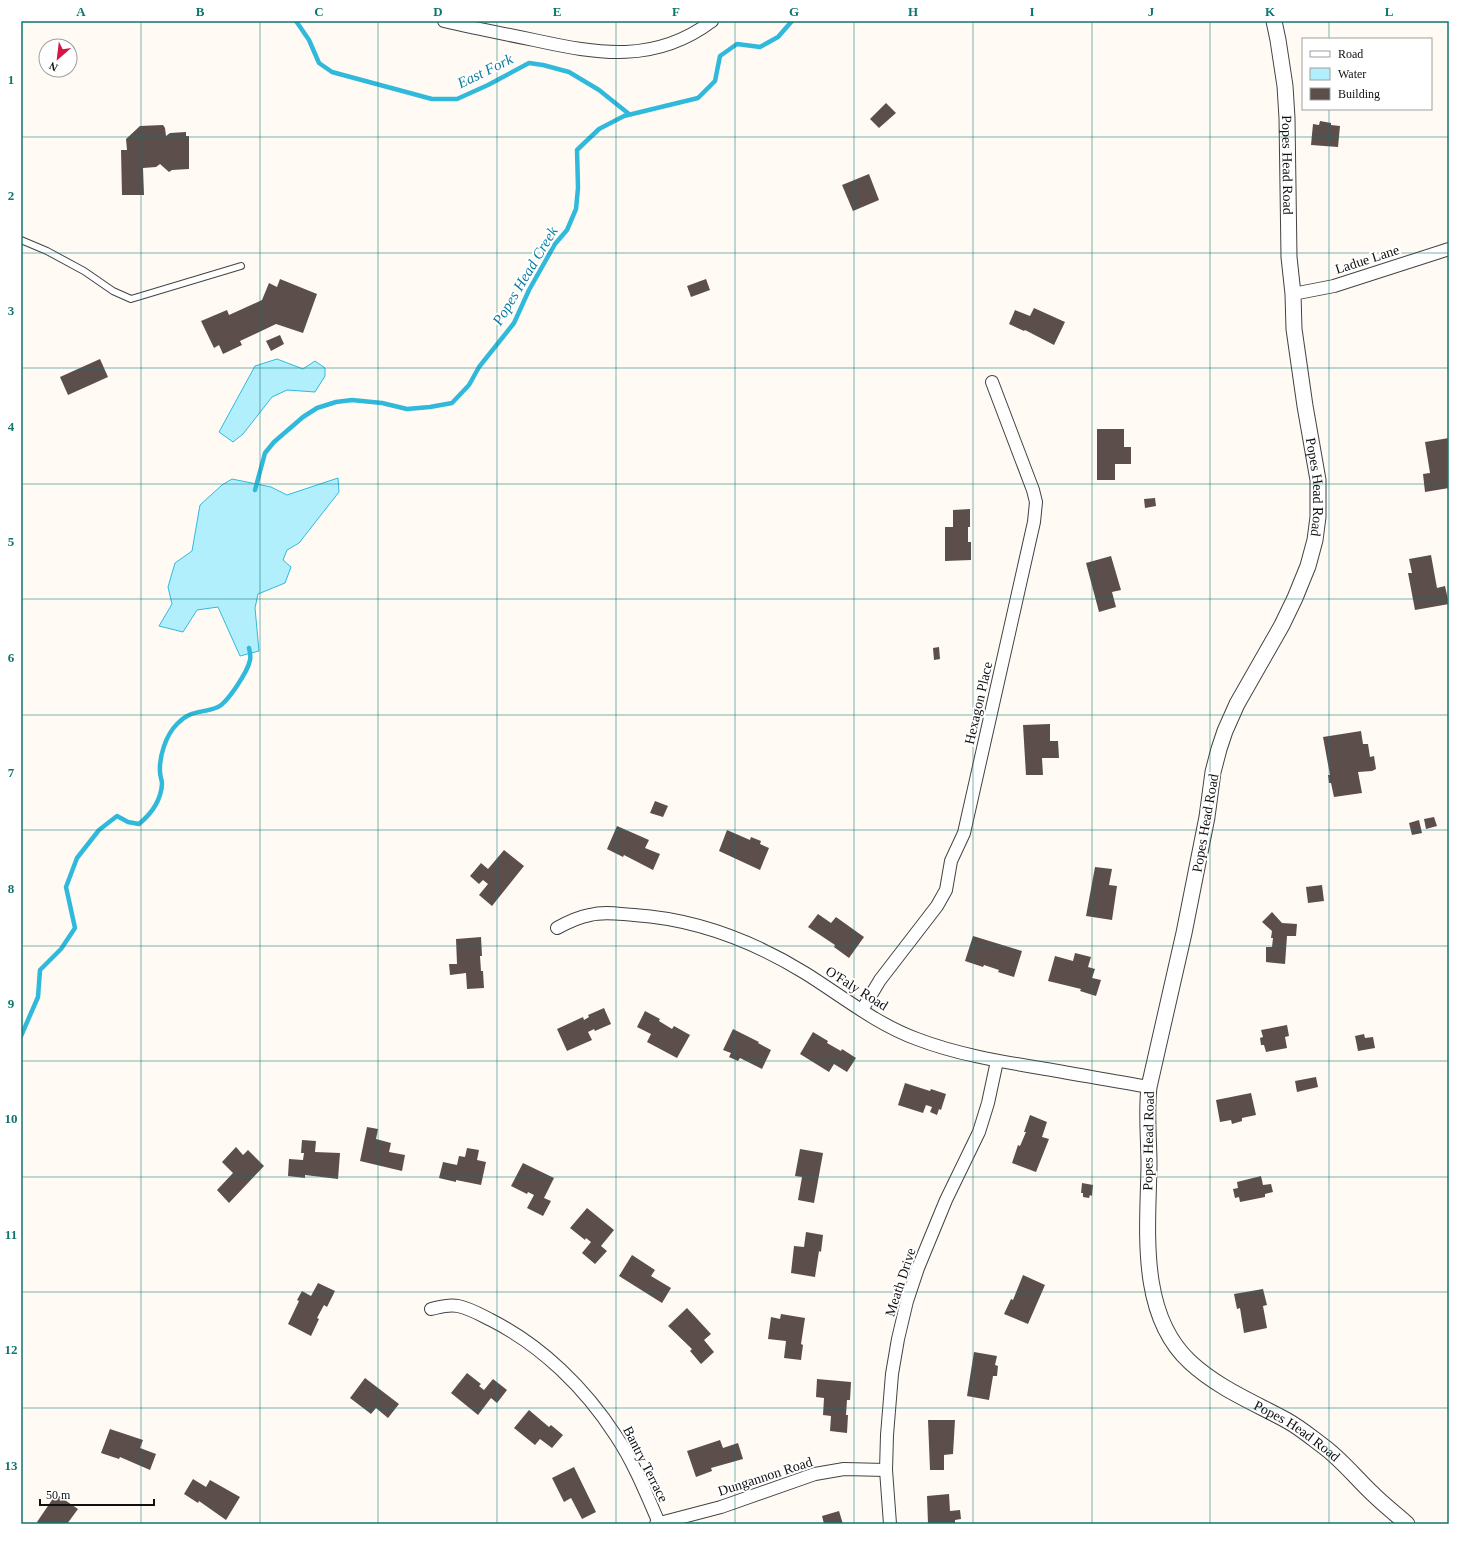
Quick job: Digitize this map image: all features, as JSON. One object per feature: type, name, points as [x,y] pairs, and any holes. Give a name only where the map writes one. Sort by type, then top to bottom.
[{"type":"street","points":[[444,21],[580,50],[604,52],[632,52],[653,49],[674,43],[689,36],[712,21]]},
{"type":"street","name":"Popes Head Road","points":[[1274,21],[1285,86],[1287,118],[1289,257],[1293,294],[1295,337],[1318,480],[1318,513],[1315,540],[1308,566],[1295,598],[1237,704],[1225,731],[1213,772],[1207,817],[1184,933],[1149,1087],[1147,1105],[1149,1137],[1149,1177],[1147,1203],[1150,1274],[1157,1310],[1164,1328],[1171,1340],[1190,1362],[1213,1380],[1288,1421],[1324,1446],[1344,1464],[1373,1495],[1407,1524]]},
{"type":"street","name":"Ladue Lane","points":[[1293,294],[1334,286],[1449,248]]},
{"type":"street","name":"Hexagon Place","points":[[862,1010],[880,980],[938,906],[946,890],[951,861],[964,833],[1034,522],[1036,502],[1033,490],[992,382]]},
{"type":"street","name":"O'Faly Road","points":[[557,928],[590,914],[609,913],[656,916],[701,926],[737,938],[771,953],[806,973],[862,1010],[900,1032],[917,1039],[952,1051],[998,1061],[1149,1087]]},
{"type":"street","name":"Meath Drive","points":[[890,1524],[886,1470],[892,1374],[898,1339],[907,1301],[933,1230],[980,1132],[998,1061]]},
{"type":"street","name":"Bantry Terrace","points":[[431,1309],[446,1305],[458,1306],[483,1315],[523,1339],[564,1372],[591,1401],[616,1436],[635,1469],[657,1523]]},
{"type":"street","name":"Dungannon Road","points":[[657,1523],[721,1507],[815,1474],[844,1468],[886,1470]]},
{"type":"lane","points":[[21,240],[47,251],[84,272],[113,292],[131,299],[241,266]]},
{"type":"water","points":[[277,359],[303,369],[315,361],[325,368],[325,376],[315,392],[287,390],[272,397],[243,434],[233,442],[219,432],[255,366]]},
{"type":"water","points":[[338,478],[339,492],[299,543],[287,550],[283,560],[291,567],[285,583],[258,594],[255,608],[259,651],[240,656],[218,607],[197,610],[183,632],[159,626],[172,604],[168,587],[175,563],[192,551],[200,505],[222,485],[232,479],[271,487],[287,495]]},
{"type":"building","points":[[886,103],[896,113],[879,128],[870,119]]},
{"type":"building","points":[[1320,121],[1331,123],[1331,125],[1340,126],[1338,147],[1311,145],[1313,124],[1319,125]]},
{"type":"building","points":[[163,125],[166,136],[170,133],[186,132],[186,136],[189,136],[189,169],[172,170],[169,172],[160,164],[156,167],[143,168],[144,195],[122,195],[121,150],[127,150],[126,139],[140,126]]},
{"type":"building","points":[[869,174],[879,200],[853,211],[842,185]]},
{"type":"building","points":[[280,279],[317,294],[303,333],[276,324],[240,341],[242,345],[223,354],[219,345],[214,348],[201,321],[227,310],[229,315],[262,300],[269,283],[277,287]]},
{"type":"building","points":[[706,279],[710,290],[691,297],[687,286]]},
{"type":"building","points":[[1034,308],[1065,322],[1054,345],[1025,330],[1024,331],[1009,324],[1015,310],[1030,316]]},
{"type":"building","points":[[280,335],[284,344],[271,351],[266,341]]},
{"type":"building","points":[[100,359],[108,377],[68,395],[60,377]]},
{"type":"building","points":[[1097,429],[1124,429],[1124,447],[1131,447],[1131,464],[1115,464],[1115,480],[1097,480]]},
{"type":"building","points":[[1449,438],[1449,488],[1425,492],[1423,474],[1430,473],[1425,442]]},
{"type":"building","points":[[1155,498],[1156,506],[1145,508],[1144,499]]},
{"type":"building","points":[[970,509],[968,542],[971,542],[971,560],[945,561],[945,527],[953,527],[953,510]]},
{"type":"building","points":[[1431,555],[1437,588],[1445,586],[1449,604],[1415,610],[1408,573],[1412,573],[1409,559]]},
{"type":"building","points":[[1111,556],[1121,590],[1112,592],[1116,607],[1099,612],[1086,563]]},
{"type":"building","points":[[939,647],[940,659],[934,660],[933,648]]},
{"type":"building","points":[[1050,724],[1050,741],[1058,741],[1059,758],[1042,758],[1043,775],[1026,775],[1023,725]]},
{"type":"building","points":[[1361,731],[1363,744],[1368,744],[1370,757],[1374,756],[1376,769],[1372,771],[1358,772],[1362,793],[1334,797],[1331,783],[1329,783],[1328,775],[1330,775],[1323,737]]},
{"type":"building","points":[[655,801],[668,806],[663,817],[650,813]]},
{"type":"building","points":[[1434,817],[1437,826],[1426,829],[1424,819]]},
{"type":"building","points":[[1419,820],[1422,833],[1412,835],[1409,823]]},
{"type":"building","points":[[617,826],[649,840],[645,848],[660,854],[653,870],[624,855],[623,857],[607,849]]},
{"type":"building","points":[[727,830],[750,840],[751,837],[761,841],[760,844],[769,848],[760,870],[719,851]]},
{"type":"building","points":[[504,850],[524,866],[492,906],[479,895],[488,884],[483,880],[479,884],[470,876],[481,863],[488,869]]},
{"type":"building","points":[[1095,867],[1112,869],[1109,885],[1117,886],[1112,920],[1086,916]]},
{"type":"building","points":[[1322,885],[1324,901],[1308,903],[1306,887]]},
{"type":"building","points":[[1272,912],[1282,923],[1297,924],[1296,936],[1287,936],[1285,964],[1266,962],[1266,947],[1272,947],[1273,938],[1271,938],[1272,931],[1262,922]]},
{"type":"building","points":[[818,914],[831,923],[836,917],[864,937],[849,958],[834,947],[835,945],[808,927]]},
{"type":"building","points":[[973,936],[1022,951],[1014,977],[998,972],[999,970],[984,965],[983,967],[965,961]]},
{"type":"building","points":[[481,937],[482,956],[480,956],[484,988],[467,989],[466,973],[450,975],[449,964],[457,964],[456,939]]},
{"type":"building","points":[[1075,953],[1091,957],[1088,967],[1095,969],[1092,978],[1101,980],[1096,996],[1080,991],[1081,989],[1048,981],[1055,956],[1073,961]]},
{"type":"building","points":[[604,1008],[611,1024],[595,1031],[594,1029],[588,1032],[592,1040],[567,1051],[557,1029],[583,1017],[584,1020],[589,1017],[588,1015]]},
{"type":"building","points":[[645,1011],[660,1019],[659,1021],[672,1029],[674,1026],[690,1035],[677,1058],[647,1042],[651,1034],[637,1027]]},
{"type":"building","points":[[1287,1025],[1289,1036],[1285,1037],[1287,1048],[1266,1052],[1264,1045],[1261,1045],[1260,1038],[1263,1037],[1261,1030]]},
{"type":"building","points":[[733,1029],[771,1050],[762,1069],[740,1058],[738,1061],[729,1057],[731,1053],[723,1050]]},
{"type":"building","points":[[813,1032],[828,1041],[827,1043],[841,1051],[842,1049],[856,1058],[847,1072],[834,1064],[829,1072],[800,1054]]},
{"type":"building","points":[[1364,1034],[1365,1038],[1373,1037],[1375,1048],[1358,1051],[1355,1036]]},
{"type":"building","points":[[1316,1077],[1318,1087],[1297,1092],[1295,1081]]},
{"type":"building","points":[[905,1083],[930,1091],[931,1089],[946,1094],[941,1110],[939,1109],[937,1115],[930,1112],[932,1107],[926,1105],[923,1113],[898,1105]]},
{"type":"building","points":[[1251,1093],[1256,1115],[1242,1118],[1242,1121],[1232,1124],[1231,1120],[1220,1122],[1216,1100]]},
{"type":"building","points":[[1030,1115],[1047,1122],[1042,1137],[1049,1139],[1036,1172],[1012,1163],[1018,1145],[1020,1146],[1026,1132],[1024,1132]]},
{"type":"building","points":[[367,1127],[378,1129],[376,1139],[391,1143],[389,1152],[405,1155],[402,1171],[360,1161]]},
{"type":"building","points":[[302,1140],[316,1141],[315,1152],[340,1153],[338,1179],[305,1175],[305,1178],[288,1176],[289,1159],[303,1160],[304,1153],[301,1153]]},
{"type":"building","points":[[236,1147],[243,1155],[248,1150],[264,1166],[229,1203],[217,1190],[233,1173],[222,1162]]},
{"type":"building","points":[[467,1148],[479,1150],[477,1160],[486,1162],[481,1185],[439,1178],[443,1162],[457,1165],[459,1156],[465,1157]]},
{"type":"building","points":[[800,1149],[823,1153],[814,1203],[798,1200],[802,1177],[795,1176]]},
{"type":"building","points":[[523,1163],[554,1178],[544,1198],[551,1201],[543,1216],[527,1208],[534,1195],[528,1192],[527,1194],[511,1186]]},
{"type":"building","points":[[1261,1176],[1263,1185],[1271,1184],[1273,1192],[1265,1194],[1265,1197],[1240,1202],[1239,1197],[1235,1198],[1233,1189],[1238,1188],[1237,1182]]},
{"type":"building","points":[[1082,1183],[1093,1185],[1092,1196],[1090,1195],[1089,1198],[1083,1197],[1083,1193],[1081,1193]]},
{"type":"building","points":[[587,1208],[614,1230],[601,1246],[607,1251],[595,1264],[582,1253],[591,1242],[586,1238],[585,1240],[570,1228]]},
{"type":"building","points":[[806,1232],[823,1235],[821,1252],[819,1251],[815,1277],[791,1273],[794,1246],[804,1247]]},
{"type":"building","points":[[632,1255],[655,1270],[651,1276],[671,1288],[662,1303],[619,1276]]},
{"type":"building","points":[[1023,1275],[1045,1285],[1028,1324],[1004,1314],[1011,1299],[1013,1300]]},
{"type":"building","points":[[318,1283],[335,1291],[327,1307],[324,1305],[317,1318],[319,1319],[311,1336],[288,1324],[302,1291],[311,1296]]},
{"type":"building","points":[[1263,1289],[1267,1305],[1263,1306],[1267,1328],[1244,1333],[1240,1308],[1237,1309],[1234,1294]]},
{"type":"building","points":[[687,1308],[711,1334],[704,1340],[714,1352],[701,1364],[690,1351],[692,1349],[668,1326]]},
{"type":"building","points":[[781,1314],[805,1318],[801,1344],[803,1345],[801,1360],[784,1358],[786,1341],[768,1339],[771,1317],[780,1319]]},
{"type":"building","points":[[974,1352],[997,1356],[995,1365],[998,1366],[997,1376],[993,1376],[989,1400],[967,1396]]},
{"type":"building","points":[[467,1373],[481,1384],[479,1386],[484,1390],[493,1379],[507,1390],[497,1403],[491,1398],[478,1415],[451,1393]]},
{"type":"building","points":[[365,1378],[399,1404],[388,1418],[376,1408],[371,1414],[350,1398]]},
{"type":"building","points":[[817,1379],[851,1382],[850,1400],[847,1400],[847,1433],[830,1431],[831,1416],[823,1415],[824,1398],[816,1397]]},
{"type":"building","points":[[529,1410],[549,1427],[551,1425],[563,1435],[552,1448],[540,1439],[535,1445],[514,1428]]},
{"type":"building","points":[[928,1420],[955,1420],[953,1454],[944,1455],[944,1470],[930,1470]]},
{"type":"building","points":[[110,1429],[143,1440],[140,1448],[156,1454],[150,1470],[120,1457],[119,1459],[101,1453]]},
{"type":"building","points":[[720,1440],[723,1448],[738,1443],[743,1459],[711,1468],[712,1471],[696,1477],[687,1451]]},
{"type":"building","points":[[574,1467],[596,1512],[582,1519],[571,1498],[564,1502],[552,1478]]},
{"type":"building","points":[[193,1479],[206,1487],[210,1480],[240,1497],[226,1520],[199,1501],[198,1503],[184,1494]]},
{"type":"building","points":[[56,1494],[78,1509],[67,1524],[39,1524],[37,1522]]},
{"type":"building","points":[[949,1494],[950,1511],[960,1510],[961,1519],[955,1520],[955,1524],[928,1524],[927,1496]]},
{"type":"building","points":[[839,1511],[843,1524],[824,1524],[822,1516]]},
{"type":"waterway","name":"East Fork","points":[[296,21],[309,40],[319,63],[332,72],[432,99],[457,99],[488,85],[529,63],[569,72],[599,90],[629,114]]},
{"type":"waterway","name":"Popes Head Creek","points":[[255,490],[265,453],[274,442],[303,417],[317,408],[336,402],[352,400],[382,403],[407,409],[452,403],[469,385],[479,367],[514,323],[529,290],[555,244],[567,230],[576,209],[578,188],[577,150],[599,129],[624,116],[698,98],[715,81],[720,56],[737,44],[760,47],[778,37],[792,21]]},
{"type":"waterway","name":"Popes Head Creek","points":[[21,1036],[38,997],[40,970],[61,949],[75,928],[66,887],[77,858],[99,830],[117,816],[128,822],[139,824],[148,816],[160,796],[162,782],[160,766],[162,753],[173,729],[182,719],[187,716],[218,707],[227,699],[246,671],[250,660],[249,648]]}]
